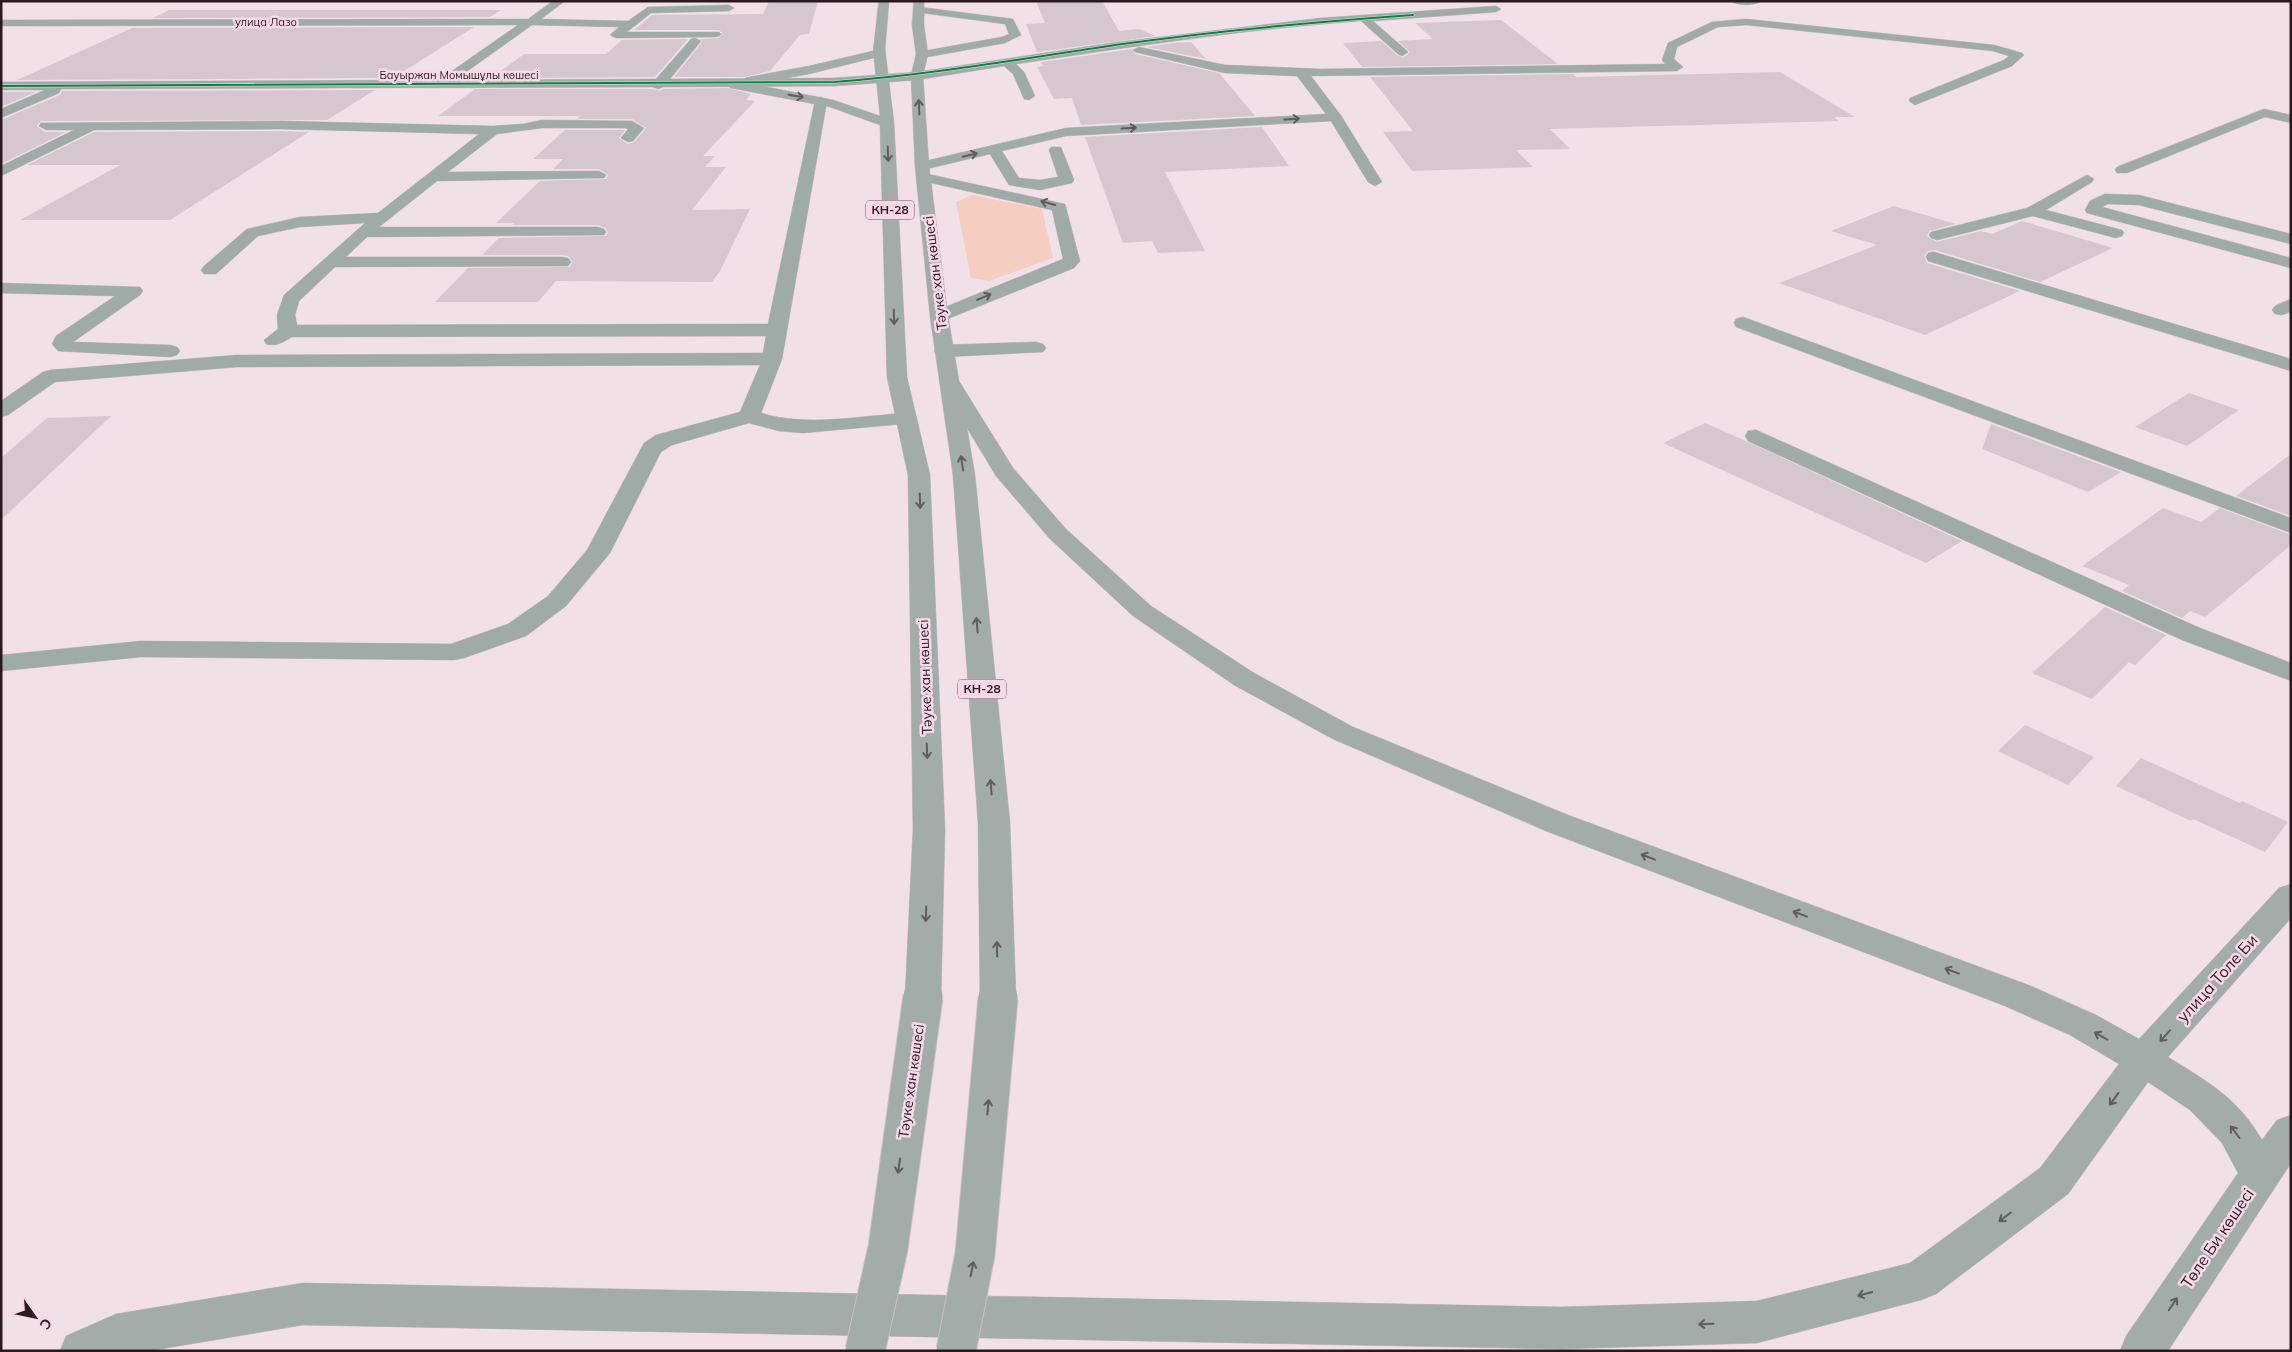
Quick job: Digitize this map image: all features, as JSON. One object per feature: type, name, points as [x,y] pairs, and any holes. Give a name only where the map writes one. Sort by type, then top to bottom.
[{"type":"main road","name":"Тәуке хан көшесі","points":[[865,1351],[888,1248],[923,996],[929,829],[919,475],[897,378],[886,123],[879,49],[884,1]]},
{"type":"main road","name":"Тәуке хан көшесі","points":[[919,6],[922,54],[917,76],[923,172],[939,316],[964,475],[994,823],[998,998],[975,1254],[956,1351]]},
{"type":"main road","points":[[731,84],[809,70],[880,53]]},
{"type":"main road","points":[[731,84],[821,101],[886,123]]},
{"type":"main road","points":[[949,381],[1004,471],[1058,534],[1142,611],[1244,679],[1343,733],[1556,823],[2018,996],[2083,1025],[2204,1099],[2236,1131],[2260,1174]]},
{"type":"main road","name":"улица Толе Би","points":[[82,1351],[116,1335],[304,1304],[1561,1328],[1757,1322],[1921,1280],[2054,1181],[2143,1060],[2291,896]]},
{"type":"main road","name":"Төле Би көшесі","points":[[2142,1349],[2260,1174],[2291,1132]]},
{"type":"street","points":[[440,85],[560,1]]},
{"type":"street","points":[[1406,1],[1413,15]]},
{"type":"street","points":[[1413,15],[1470,1]]},
{"type":"street","points":[[1735,1],[1757,1]]},
{"type":"street","points":[[715,34],[698,37],[616,35],[648,10],[727,5]]},
{"type":"street","points":[[658,85],[727,5]]},
{"type":"street","points":[[919,6],[1009,21],[1015,35],[1005,40],[922,54]]},
{"type":"street","points":[[1413,15],[1496,9]]},
{"type":"street","points":[[322,22],[345,10]]},
{"type":"street","name":"Бауыржан Момышұлы көшесі","points":[[1,86],[658,85],[882,80],[1118,45],[1321,21],[1413,15]]},
{"type":"street","points":[[1364,18],[1402,52]]},
{"type":"street","name":"улица Лазо","points":[[1,23],[531,22],[630,24]]},
{"type":"street","points":[[1118,45],[1225,69],[1364,73],[1677,67],[1668,60],[1672,46],[1716,24],[1746,22],[1994,48],[2018,54],[2008,63],[1914,101]]},
{"type":"street","points":[[1005,40],[1060,54]]},
{"type":"street","points":[[1006,62],[1018,72],[1029,96]]},
{"type":"street","points":[[1302,72],[1335,117],[1375,182]]},
{"type":"street","points":[[577,96],[590,85]]},
{"type":"street","points":[[1,114],[63,86]]},
{"type":"street","points":[[324,96],[338,86]]},
{"type":"street","points":[[749,416],[772,359],[821,101]]},
{"type":"street","points":[[280,125],[302,110]]},
{"type":"street","points":[[542,124],[556,113]]},
{"type":"street","points":[[2122,170],[2264,113],[2291,119]]},
{"type":"street","points":[[923,172],[994,149],[1066,132],[1335,117]]},
{"type":"street","points":[[46,126],[280,125],[493,130],[523,128],[542,124],[627,124],[637,128],[628,138]]},
{"type":"street","points":[[1,172],[91,126]]},
{"type":"street","points":[[288,331],[286,315],[290,299],[363,232],[436,177],[493,130]]},
{"type":"street","points":[[994,149],[1014,182],[1034,185],[1067,180],[1056,150]]},
{"type":"street","points":[[923,172],[1059,207],[1072,261],[939,316]]},
{"type":"street","points":[[436,177],[599,176]]},
{"type":"street","points":[[1937,235],[2032,211],[2087,178]]},
{"type":"street","points":[[2291,238],[2138,200],[2105,199],[2094,204],[2093,210],[2291,263]]},
{"type":"street","points":[[2032,211],[2128,236]]},
{"type":"street","points":[[210,270],[253,232],[300,222],[384,217]]},
{"type":"street","points":[[363,232],[598,232]]},
{"type":"street","points":[[1934,257],[2291,365]]},
{"type":"street","points":[[331,262],[562,262]]},
{"type":"street","points":[[1,288],[134,291],[62,340],[62,344],[65,347],[243,357],[772,359]]},
{"type":"street","points":[[1743,323],[2291,526]]},
{"type":"street","points":[[1,411],[50,376],[243,357],[288,331],[776,330]]},
{"type":"street","points":[[944,351],[1036,348]]},
{"type":"street","points":[[1,663],[141,649],[454,652],[517,630],[557,601],[598,553],[652,448],[664,440],[749,416],[779,425],[804,427],[906,419]]},
{"type":"street","points":[[1756,436],[2191,634],[2291,673]]},
{"type":"shaded area","points":[[972,195],[1042,209],[1053,258],[989,281],[971,278],[956,202]]},
{"type":"building","points":[[769,1],[818,1],[809,34],[800,35],[770,71],[744,77],[674,77],[702,42],[701,39],[719,38],[722,33],[719,30],[634,30],[652,15],[763,14]]},
{"type":"building","points":[[1036,1],[1102,1],[1119,31],[1139,29],[1156,36],[1037,52],[1026,24],[1045,23]]},
{"type":"building","points":[[169,10],[501,10],[490,17],[153,18]]},
{"type":"building","points":[[1501,20],[1558,64],[1362,67],[1343,43],[1381,41],[1403,58],[1410,52],[1398,41],[1433,39],[1415,23]]},
{"type":"building","points":[[474,27],[393,78],[17,80],[132,28]]},
{"type":"building","points":[[688,39],[655,77],[491,78],[524,54],[606,54],[622,40]]},
{"type":"building","points":[[1191,42],[1206,59],[1147,47],[1173,43]]},
{"type":"building","points":[[1132,49],[1135,54],[1219,73],[1255,116],[1081,125],[1072,98],[1054,99],[1037,67],[1043,66],[1041,62]]},
{"type":"building","points":[[1780,72],[1855,117],[1834,117],[1839,121],[1550,129],[1570,149],[1516,150],[1533,167],[1412,171],[1383,132],[1413,131],[1370,77],[1573,74],[1576,77]]},
{"type":"building","points":[[728,88],[751,94],[746,100],[755,101],[703,156],[715,156],[705,167],[726,167],[692,210],[750,209],[720,271],[712,282],[556,281],[538,302],[435,302],[468,268],[570,267],[572,261],[568,256],[562,255],[482,255],[499,238],[606,236],[608,233],[606,228],[598,225],[512,225],[514,223],[496,223],[540,181],[606,179],[608,175],[599,169],[553,169],[563,159],[533,159],[565,130],[625,130],[619,138],[628,144],[634,142],[646,128],[632,119],[577,119],[580,116],[438,116],[475,89],[653,89],[659,91],[663,89]]},
{"type":"building","points":[[375,90],[327,120],[41,121],[37,126],[45,132],[66,132],[1,164],[1,120],[60,95],[62,91]]},
{"type":"building","points":[[1,92],[36,92],[1,107]]},
{"type":"building","points":[[1262,127],[1289,166],[1165,172],[1205,251],[1158,253],[1152,241],[1123,243],[1085,137]]},
{"type":"building","points":[[94,132],[309,132],[170,220],[20,220],[120,165],[27,165]]},
{"type":"building","points":[[1894,206],[1956,224],[1929,231],[1927,236],[1936,242],[1981,231],[1992,234],[2022,221],[2113,248],[2040,282],[1935,250],[1928,251],[1924,256],[1927,263],[2020,291],[1925,335],[1779,283],[1877,245],[1831,231]]},
{"type":"building","points":[[2189,393],[2239,410],[2187,446],[2135,427]]},
{"type":"building","points":[[111,416],[1,520],[1,458],[47,418]]},
{"type":"building","points":[[1705,423],[1962,541],[1926,563],[1663,443]]},
{"type":"building","points":[[1991,424],[2121,472],[2088,492],[1982,449]]},
{"type":"building","points":[[2291,454],[2291,516],[2236,496]]},
{"type":"building","points":[[2163,508],[2201,522],[2220,508],[2291,535],[2291,545],[2205,617],[2190,611],[2182,618],[2122,591],[2129,585],[2082,566]]},
{"type":"building","points":[[2105,607],[2166,635],[2135,665],[2129,662],[2092,699],[2032,673]]},
{"type":"building","points":[[2025,725],[2094,757],[2068,785],[1998,751]]},
{"type":"building","points":[[2141,758],[2240,803],[2242,801],[2288,822],[2265,852],[2193,819],[2191,821],[2116,786]]},
{"type":"cycle path","points":[[1,86],[834,82],[940,72],[1116,45],[1227,31],[1301,23],[1413,15]]}]
